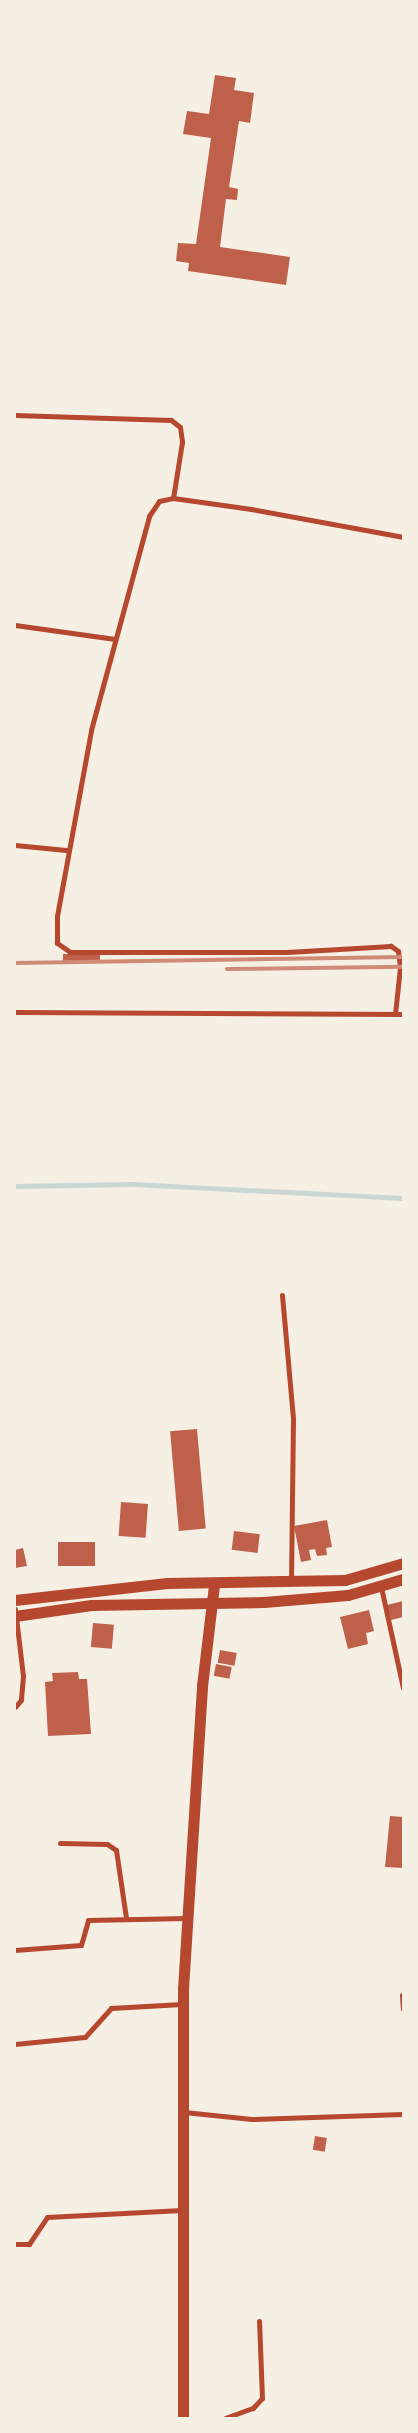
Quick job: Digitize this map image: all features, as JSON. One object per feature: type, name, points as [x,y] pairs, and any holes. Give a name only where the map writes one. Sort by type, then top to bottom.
[{"type":"main road","points":[[15,1600],[90,1588],[345,1580],[403,1563]]},
{"type":"main road","points":[[15,1614],[91,1605],[212,1602],[348,1595],[381,1587],[403,1579]]},
{"type":"main road","points":[[183,2418],[182,2004],[187,1918],[214,1585]]},
{"type":"street","points":[[15,415],[171,420],[180,427],[182,442],[173,498]]},
{"type":"street","points":[[395,1014],[400,967],[398,951],[391,946],[287,952],[70,952],[57,943],[66,850],[115,639],[149,516],[159,501],[173,498],[325,520],[403,537]]},
{"type":"street","points":[[15,625],[115,639]]},
{"type":"street","points":[[15,845],[66,850]]},
{"type":"street","points":[[15,1012],[403,1014]]},
{"type":"street","points":[[282,1295],[293,1418],[291,1582]]},
{"type":"street","points":[[381,1587],[403,1688]]},
{"type":"street","points":[[15,1614],[23,1676],[21,1700],[15,1707]]},
{"type":"street","points":[[60,1843],[107,1844],[116,1850],[126,1918]]},
{"type":"street","points":[[15,1950],[81,1945],[88,1920],[187,1918]]},
{"type":"street","points":[[402,1996],[403,2009]]},
{"type":"street","points":[[15,2044],[84,2038],[112,2008],[182,2004]]},
{"type":"street","points":[[181,2112],[252,2119],[403,2114]]},
{"type":"street","points":[[15,2244],[29,2244],[47,2216],[182,2210]]},
{"type":"street","points":[[225,2418],[253,2408],[262,2398],[259,2321]]},
{"type":"building","points":[[215,75],[236,78],[234,90],[254,93],[250,123],[239,121],[229,187],[238,189],[237,200],[226,199],[220,247],[290,257],[286,285],[188,271],[189,263],[176,261],[178,243],[196,244],[211,138],[183,134],[187,111],[209,114]]},
{"type":"building","points":[[63,954],[100,954],[100,961],[63,961]]},
{"type":"building","points":[[197,1429],[206,1529],[179,1531],[170,1431]]},
{"type":"building","points":[[121,1502],[148,1504],[146,1538],[119,1536]]},
{"type":"building","points":[[327,1520],[332,1547],[326,1548],[327,1555],[317,1556],[315,1549],[309,1550],[311,1560],[301,1562],[294,1526]]},
{"type":"building","points":[[234,1531],[260,1534],[257,1553],[232,1550]]},
{"type":"building","points":[[58,1542],[95,1542],[95,1566],[58,1566]]},
{"type":"building","points":[[23,1548],[27,1566],[15,1568],[15,1550]]},
{"type":"building","points":[[403,1601],[403,1617],[391,1620],[387,1605]]},
{"type":"building","points":[[369,1610],[374,1631],[366,1633],[368,1644],[348,1649],[340,1617]]},
{"type":"building","points":[[93,1623],[114,1625],[112,1649],[91,1647]]},
{"type":"building","points":[[220,1650],[237,1653],[234,1666],[218,1663]]},
{"type":"building","points":[[216,1664],[232,1667],[229,1679],[214,1676]]},
{"type":"building","points":[[78,1672],[79,1679],[87,1679],[91,1734],[48,1736],[45,1682],[53,1681],[52,1673]]},
{"type":"building","points":[[390,1816],[403,1817],[403,1868],[385,1867]]},
{"type":"building","points":[[315,2136],[327,2138],[325,2152],[313,2150]]},
{"type":"waterway","points":[[15,1186],[134,1184],[403,1198]]},
{"type":"railway","points":[[15,963],[403,957]]},
{"type":"railway","points":[[227,969],[403,967]]}]
